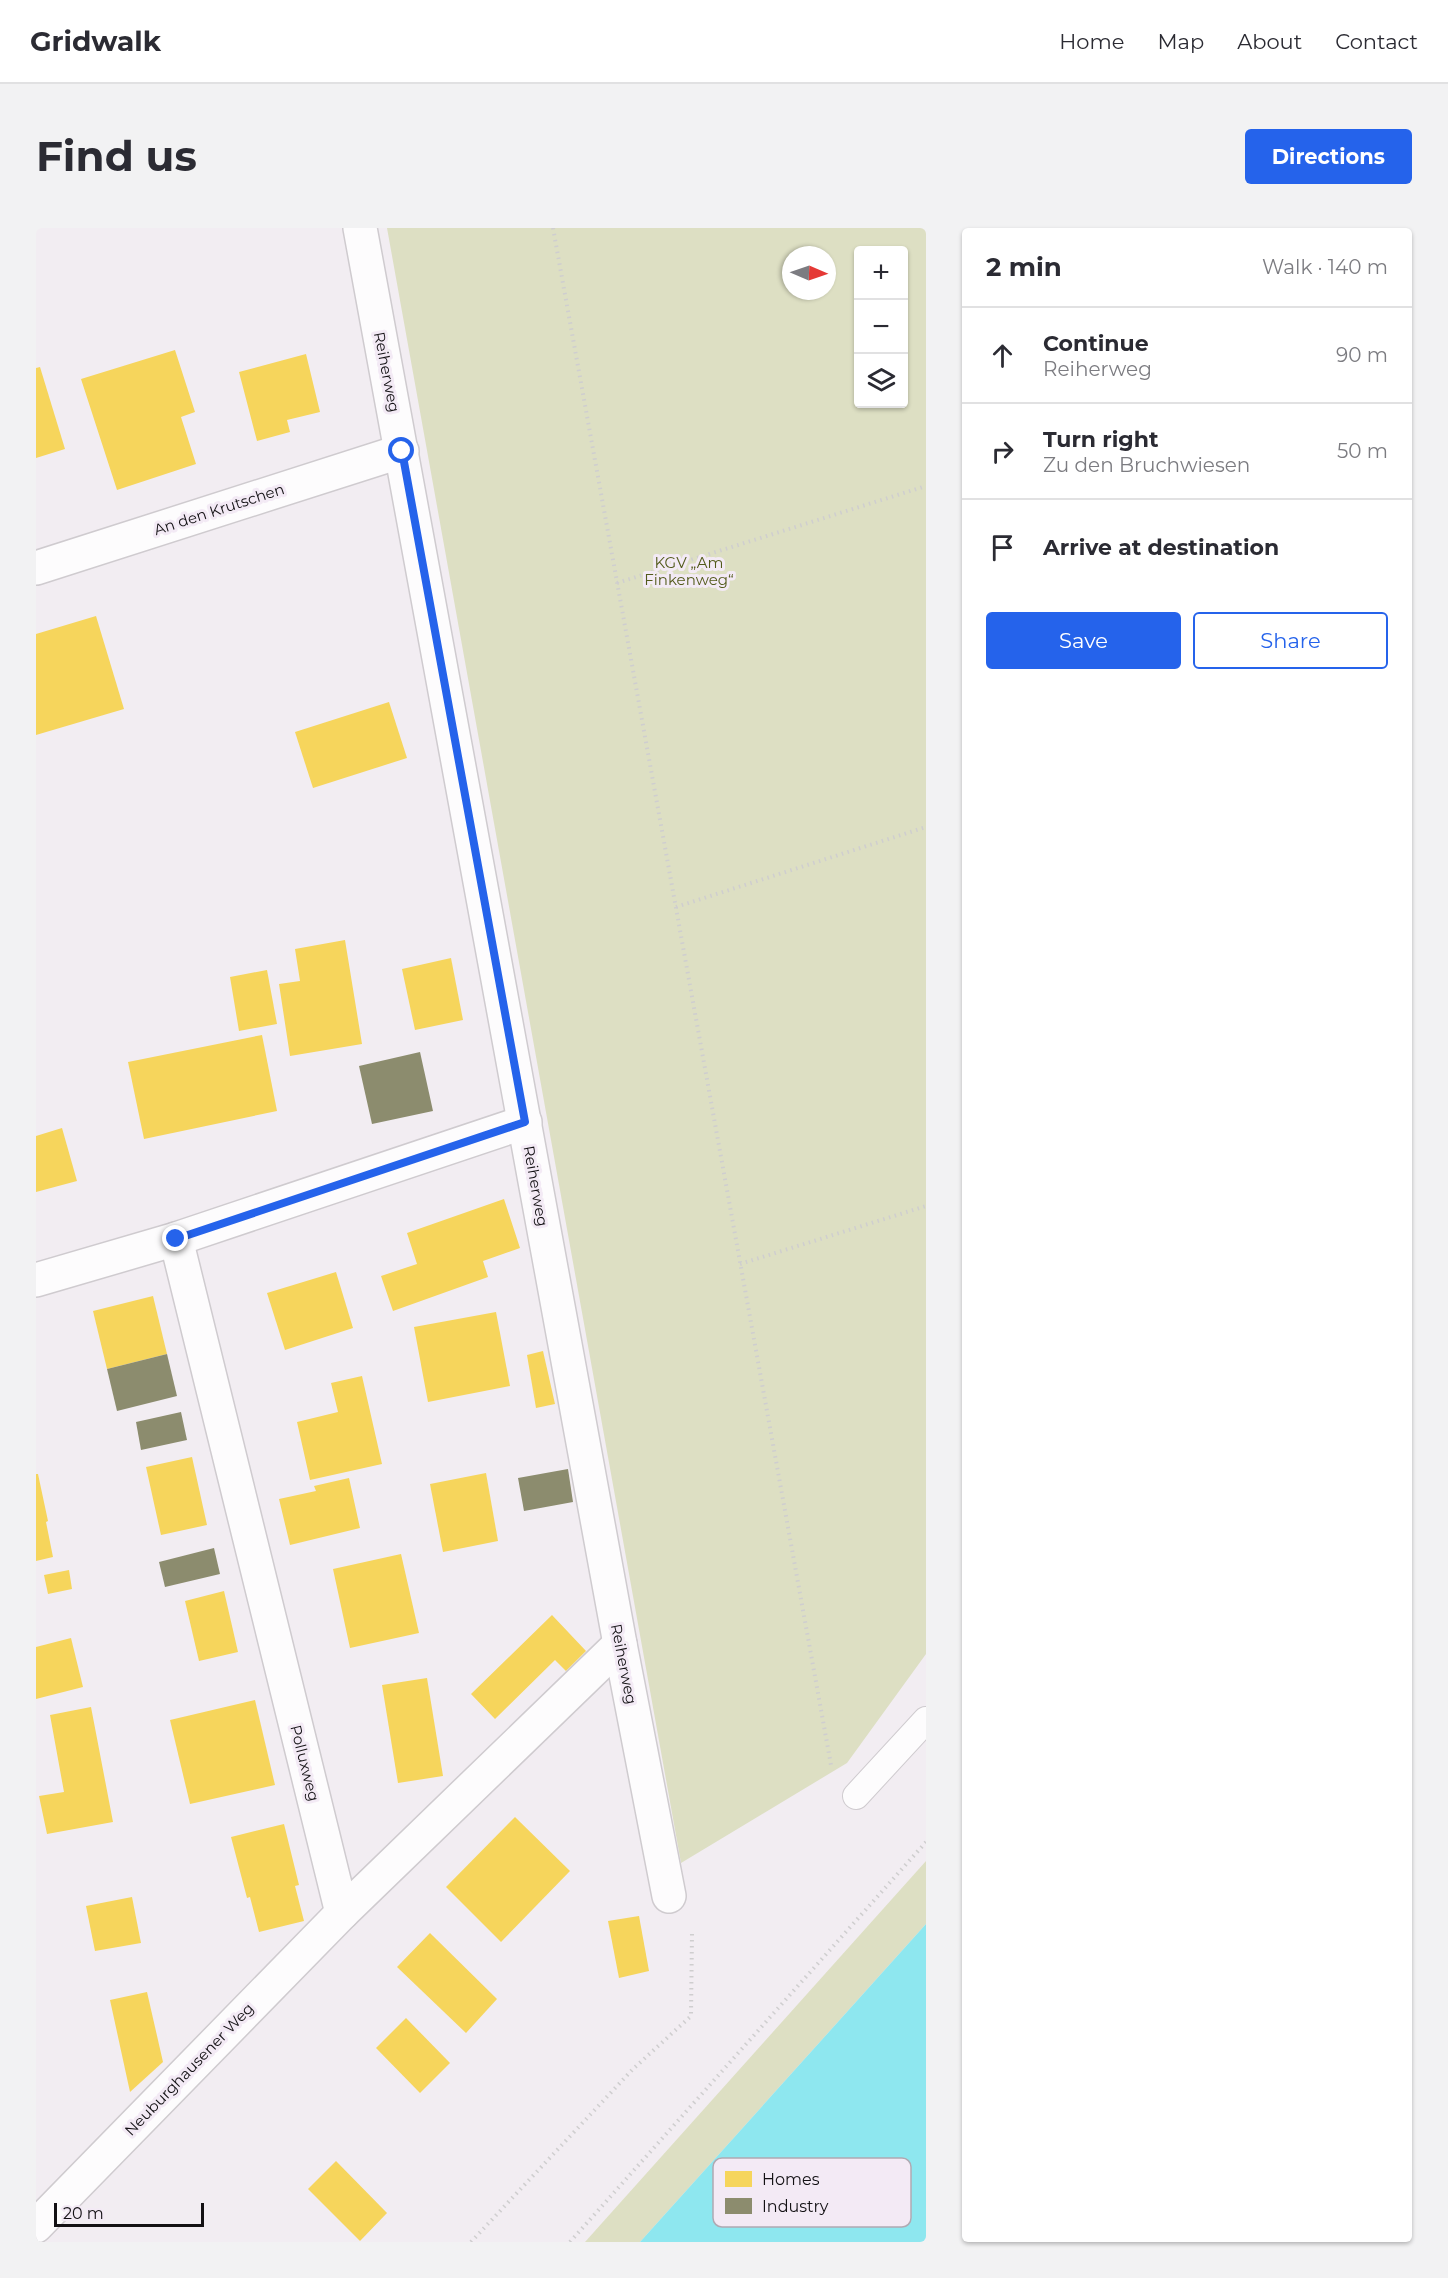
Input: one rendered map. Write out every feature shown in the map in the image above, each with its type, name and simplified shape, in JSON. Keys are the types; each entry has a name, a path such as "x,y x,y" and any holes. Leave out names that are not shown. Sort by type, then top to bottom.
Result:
{"street":[{"name":"Reiherweg","path":"360,228 620,1644 669,1896"},
{"name":"An den Krutschen","path":"36,568 402,451"},
{"path":"36,1280 176,1239 525,1122"},
{"name":"Polluxweg","path":"176,1239 342,1912"},
{"path":"342,1912 620,1644"},
{"name":"Neuburghausener Weg","path":"36,2226 342,1912"}],"lane":[{"path":"856,1796 926,1720"}],"path":[{"path":"553,228 833,1775"},
{"path":"617,584 926,486"},
{"path":"676,907 926,827"},
{"path":"740,1264 926,1206"},
{"path":"570,2242 926,1842"},
{"path":"471,2242 633,2069 691,2016 692,1924"}],"green space":[{"name":"KGV „Am Finkenweg“","path":"387,228 926,228 926,1654 847,1763 681,1863"},
{"path":"926,1861 926,1924 716,2158 713,2158 713,2161 640,2242 585,2242"}],"water":[{"path":"926,1924 926,2242 640,2242 713,2161 713,2227 911,2227 911,2158 716,2158"}],"building: Homes":[{"path":"175,350 195,412 181,417 196,464 117,490 81,379"},
{"path":"306,354 320,412 287,420 290,432 257,441 239,372"},
{"path":"40,367 65,449 36,458 36,368"},
{"path":"96,616 124,709 36,735 36,634"},
{"path":"389,702 407,758 313,788 295,732"},
{"path":"345,940 362,1044 290,1056 279,984 300,981 295,949"},
{"path":"451,958 463,1020 415,1030 402,969"},
{"path":"267,970 277,1024 239,1031 230,977"},
{"path":"262,1035 277,1111 144,1139 128,1062"},
{"path":"62,1128 77,1181 36,1192 36,1136"},
{"path":"504,1199 520,1248 483,1261 488,1277 393,1311 381,1276 417,1264 407,1233"},
{"path":"336,1272 353,1328 285,1350 267,1293"},
{"path":"153,1296 167,1354 107,1369 93,1311"},
{"path":"496,1312 510,1386 428,1402 414,1327"},
{"path":"543,1351 555,1404 536,1408 527,1355"},
{"path":"362,1376 382,1464 310,1480 297,1422 338,1412 331,1383"},
{"path":"192,1457 207,1525 161,1535 146,1467"},
{"path":"486,1473 498,1541 443,1552 430,1484"},
{"path":"36,1474 38,1474 48,1521 46,1522 53,1557 36,1561"},
{"path":"349,1478 360,1528 290,1545 279,1499 316,1491 314,1486"},
{"path":"401,1554 419,1633 350,1648 333,1569"},
{"path":"69,1570 72,1589 48,1594 44,1575"},
{"path":"224,1591 238,1652 199,1661 185,1601"},
{"path":"552,1615 586,1651 566,1671 555,1660 495,1719 471,1694"},
{"path":"71,1638 83,1687 36,1699 36,1647"},
{"path":"427,1678 443,1776 398,1783 382,1685"},
{"path":"255,1700 275,1785 190,1804 170,1720"},
{"path":"91,1707 113,1822 47,1834 39,1796 64,1792 50,1715"},
{"path":"515,1817 570,1871 501,1942 446,1887"},
{"path":"284,1824 299,1885 295,1886 304,1921 259,1932 250,1897 247,1898 231,1837"},
{"path":"132,1897 141,1943 95,1951 86,1906"},
{"path":"639,1916 649,1971 619,1978 608,1921"},
{"path":"430,1933 497,1999 466,2033 397,1967"},
{"path":"147,1992 163,2062 130,2092 110,2000"},
{"path":"406,2018 450,2063 420,2093 376,2048"},
{"path":"336,2161 387,2213 360,2241 308,2189"}],"building: Industry":[{"path":"420,1052 433,1111 372,1124 359,1066"},
{"path":"167,1354 177,1396 117,1411 107,1369"},
{"path":"181,1412 187,1440 141,1450 136,1422"},
{"path":"568,1469 573,1502 524,1511 518,1478"},
{"path":"214,1548 220,1574 165,1587 159,1562"}],"route":[{"path":"176,1239 525,1122 402,451"}]}
